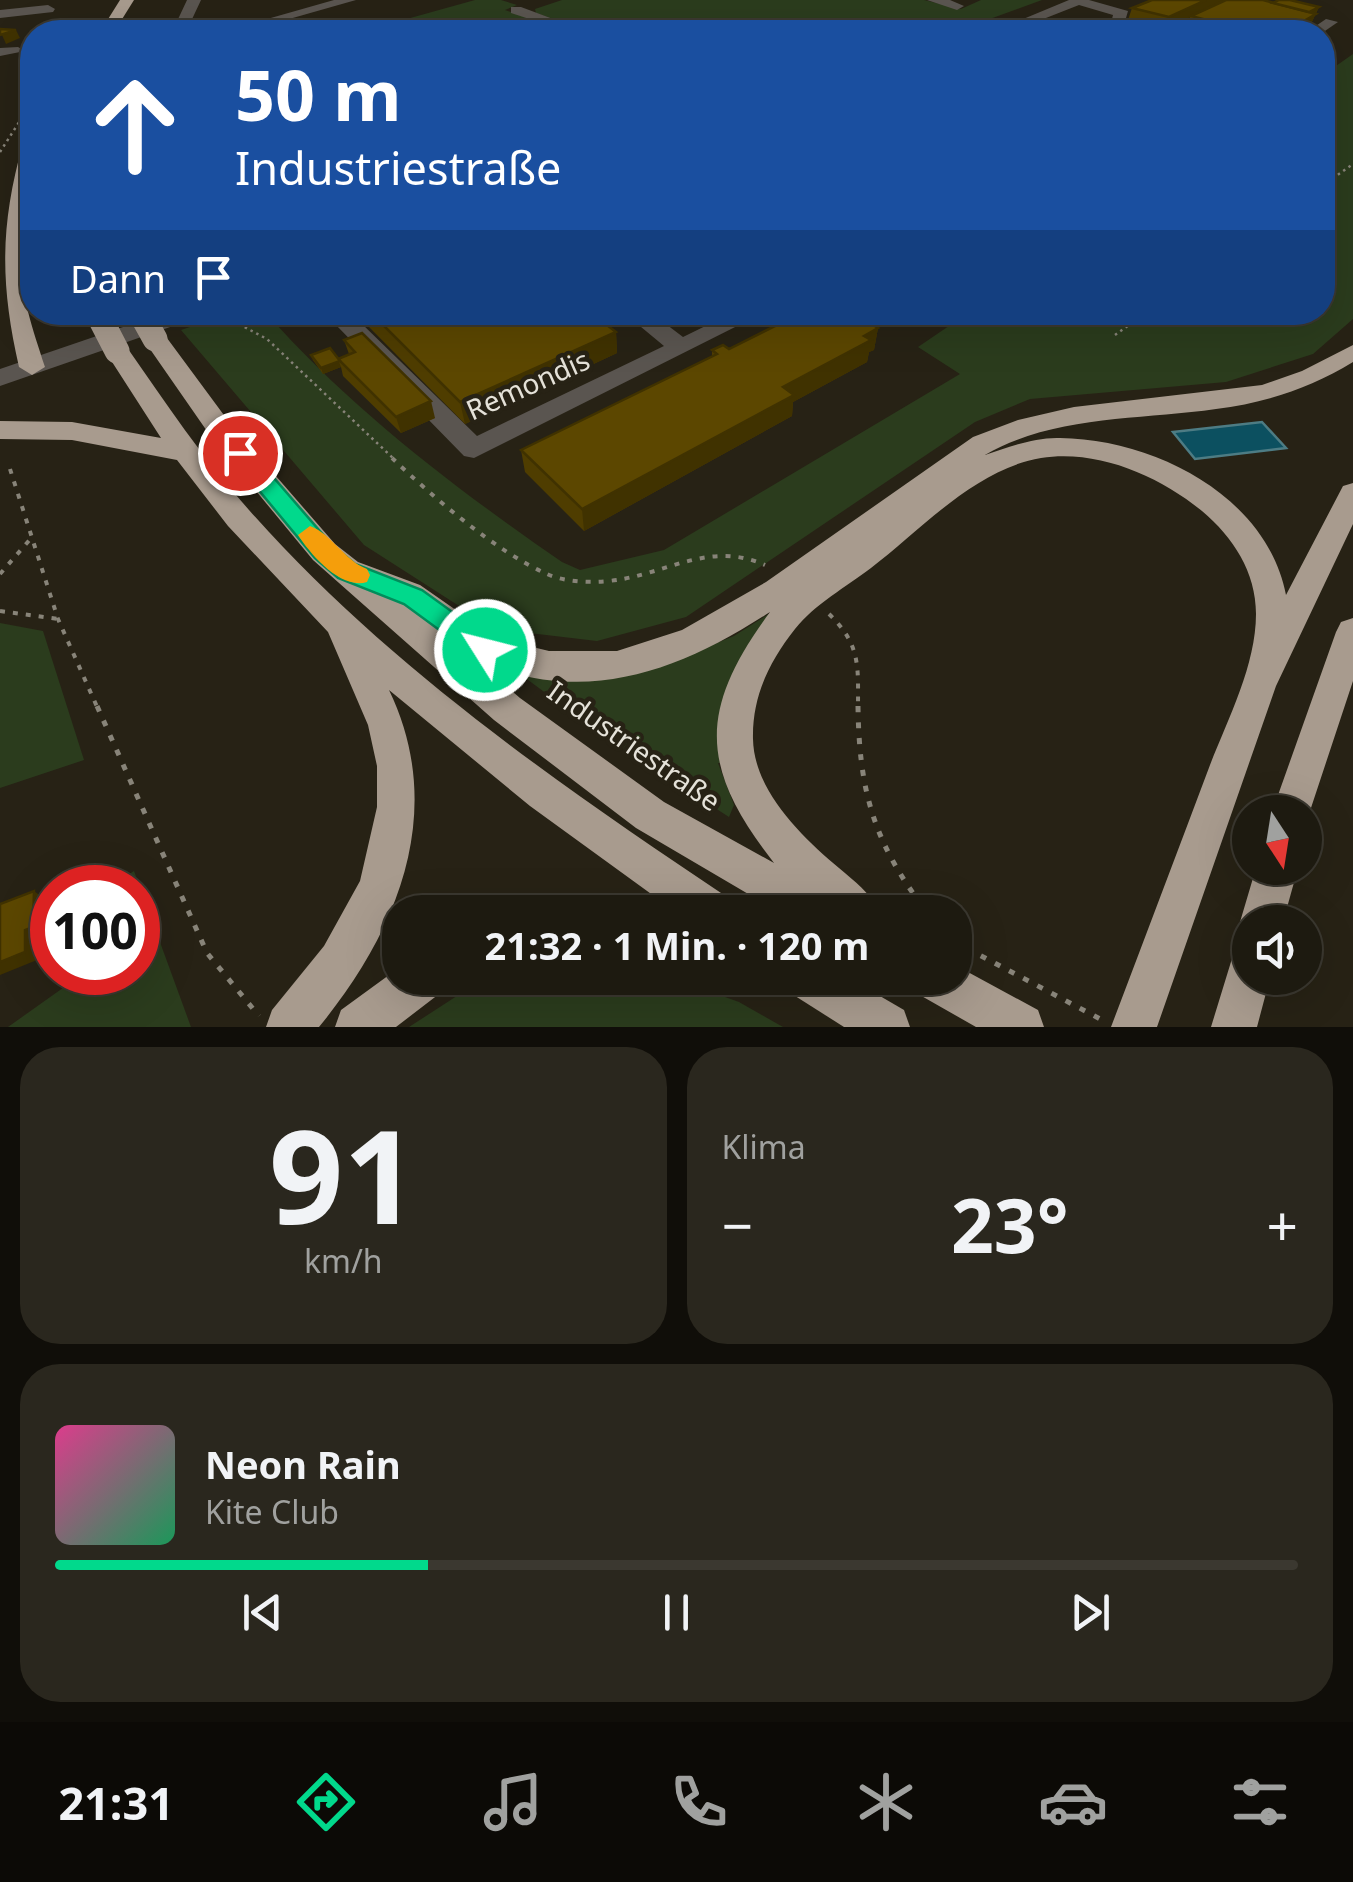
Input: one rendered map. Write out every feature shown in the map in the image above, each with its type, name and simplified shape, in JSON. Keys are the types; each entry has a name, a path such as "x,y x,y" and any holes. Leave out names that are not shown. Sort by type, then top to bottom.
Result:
{"highway":[{"path":"20,177 14,216 11,294 32,367"},
{"path":"104,325 181,451 250,533 341,626 422,698 535,789 688,895"},
{"name":"Industriestraße","path":"147,325 219,428 324,552 507,709 650,815 789,895"},
{"path":"346,571 413,597 485,650 553,667 618,666 684,647 982,445 1028,426 1087,414 1225,400 1284,387 1332,368 1353,352"},
{"path":"0,430 72,430 181,451"},
{"path":"837,895 766,826 748,795 737,760 733,721 742,681 758,651 786,616 992,463 1025,451 1056,447 1107,452 1148,464 1204,496 1226,516 1263,562 1274,612 1258,686"},
{"path":"1134,1027 1258,686 1353,493"},
{"path":"289,1027 331,975 355,935 371,906 394,839 398,796 386,724 341,626"},
{"path":"1297,795 1353,632"},
{"path":"358,1027 400,995"},
{"path":"835,995 887,1027"},
{"path":"965,995 1021,1027"},
{"path":"1234,1027 1243,995"}],"street":[{"path":"274,20 349,0"},
{"path":"934,0 957,6"},
{"path":"1029,20 1080,0 1123,14"},
{"path":"1116,20 1140,7"},
{"path":"0,14 48,9"},
{"path":"516,10 546,20"},
{"path":"0,52 18,51"},
{"path":"0,378 153,325"},
{"name":"Remondis","path":"349,325 474,449 727,325"},
{"path":"651,325 681,347"}],"path":[{"path":"0,152 20,121"},
{"path":"241,325 267,339 411,476 497,542 548,575 583,582 622,579 707,556 740,554 765,565"},
{"path":"1116,336 1130,325"},
{"path":"10,470 34,534 58,620 207,953 268,1027"},
{"path":"0,574 34,534"},
{"path":"0,611 58,620"},
{"path":"828,612 849,633 856,651 863,787 870,816 915,895"},
{"path":"972,951 1117,1027"}],"green space":[{"path":"475,0 501,0 517,5 505,10 534,20 403,20"},
{"path":"562,0 924,0 961,9 981,0 1042,0 987,20 556,20 536,13 535,9"},
{"path":"1353,54 1353,319 1313,354 1226,382 1030,399 975,422 686,617 597,641 495,629 364,545 181,330 196,325 277,325 333,382 406,446 522,534 580,570 664,550 960,374 918,347 950,325 1335,325 1335,67"},
{"path":"775,610 737,665 727,696 725,763 718,763 734,805 729,817 605,737 520,674 655,668 734,636"},
{"path":"0,623 43,631 84,760 0,788"},
{"path":"160,942 191,1027 8,1027 53,995 160,995"},
{"path":"458,995 719,995 783,1027 409,1027"}],"water":[{"path":"1262,422 1286,448 1195,459 1173,432"}],"building":[{"path":"1152,0 1206,0 1169,17 1132,8"},
{"path":"1226,0 1263,0 1316,14 1306,20 1207,20 1191,16"},
{"path":"1279,0 1319,7 1309,12 1273,3"},
{"path":"383,325 607,325 616,332 460,402"},
{"path":"777,325 878,328 864,336 871,340 783,387 794,395 582,509 521,450 717,354 712,350 723,345 729,349"},
{"path":"362,333 431,401 396,417 338,359 355,352 344,340"},
{"path":"330,348 340,361 321,368 311,355"},
{"path":"30,893 25,952 0,962 0,904"}],"slow traffic":[{"path":"310,535 346,571 358,575"}],"route":[{"path":"240,453 324,552 346,571 413,597 485,650"}]}
